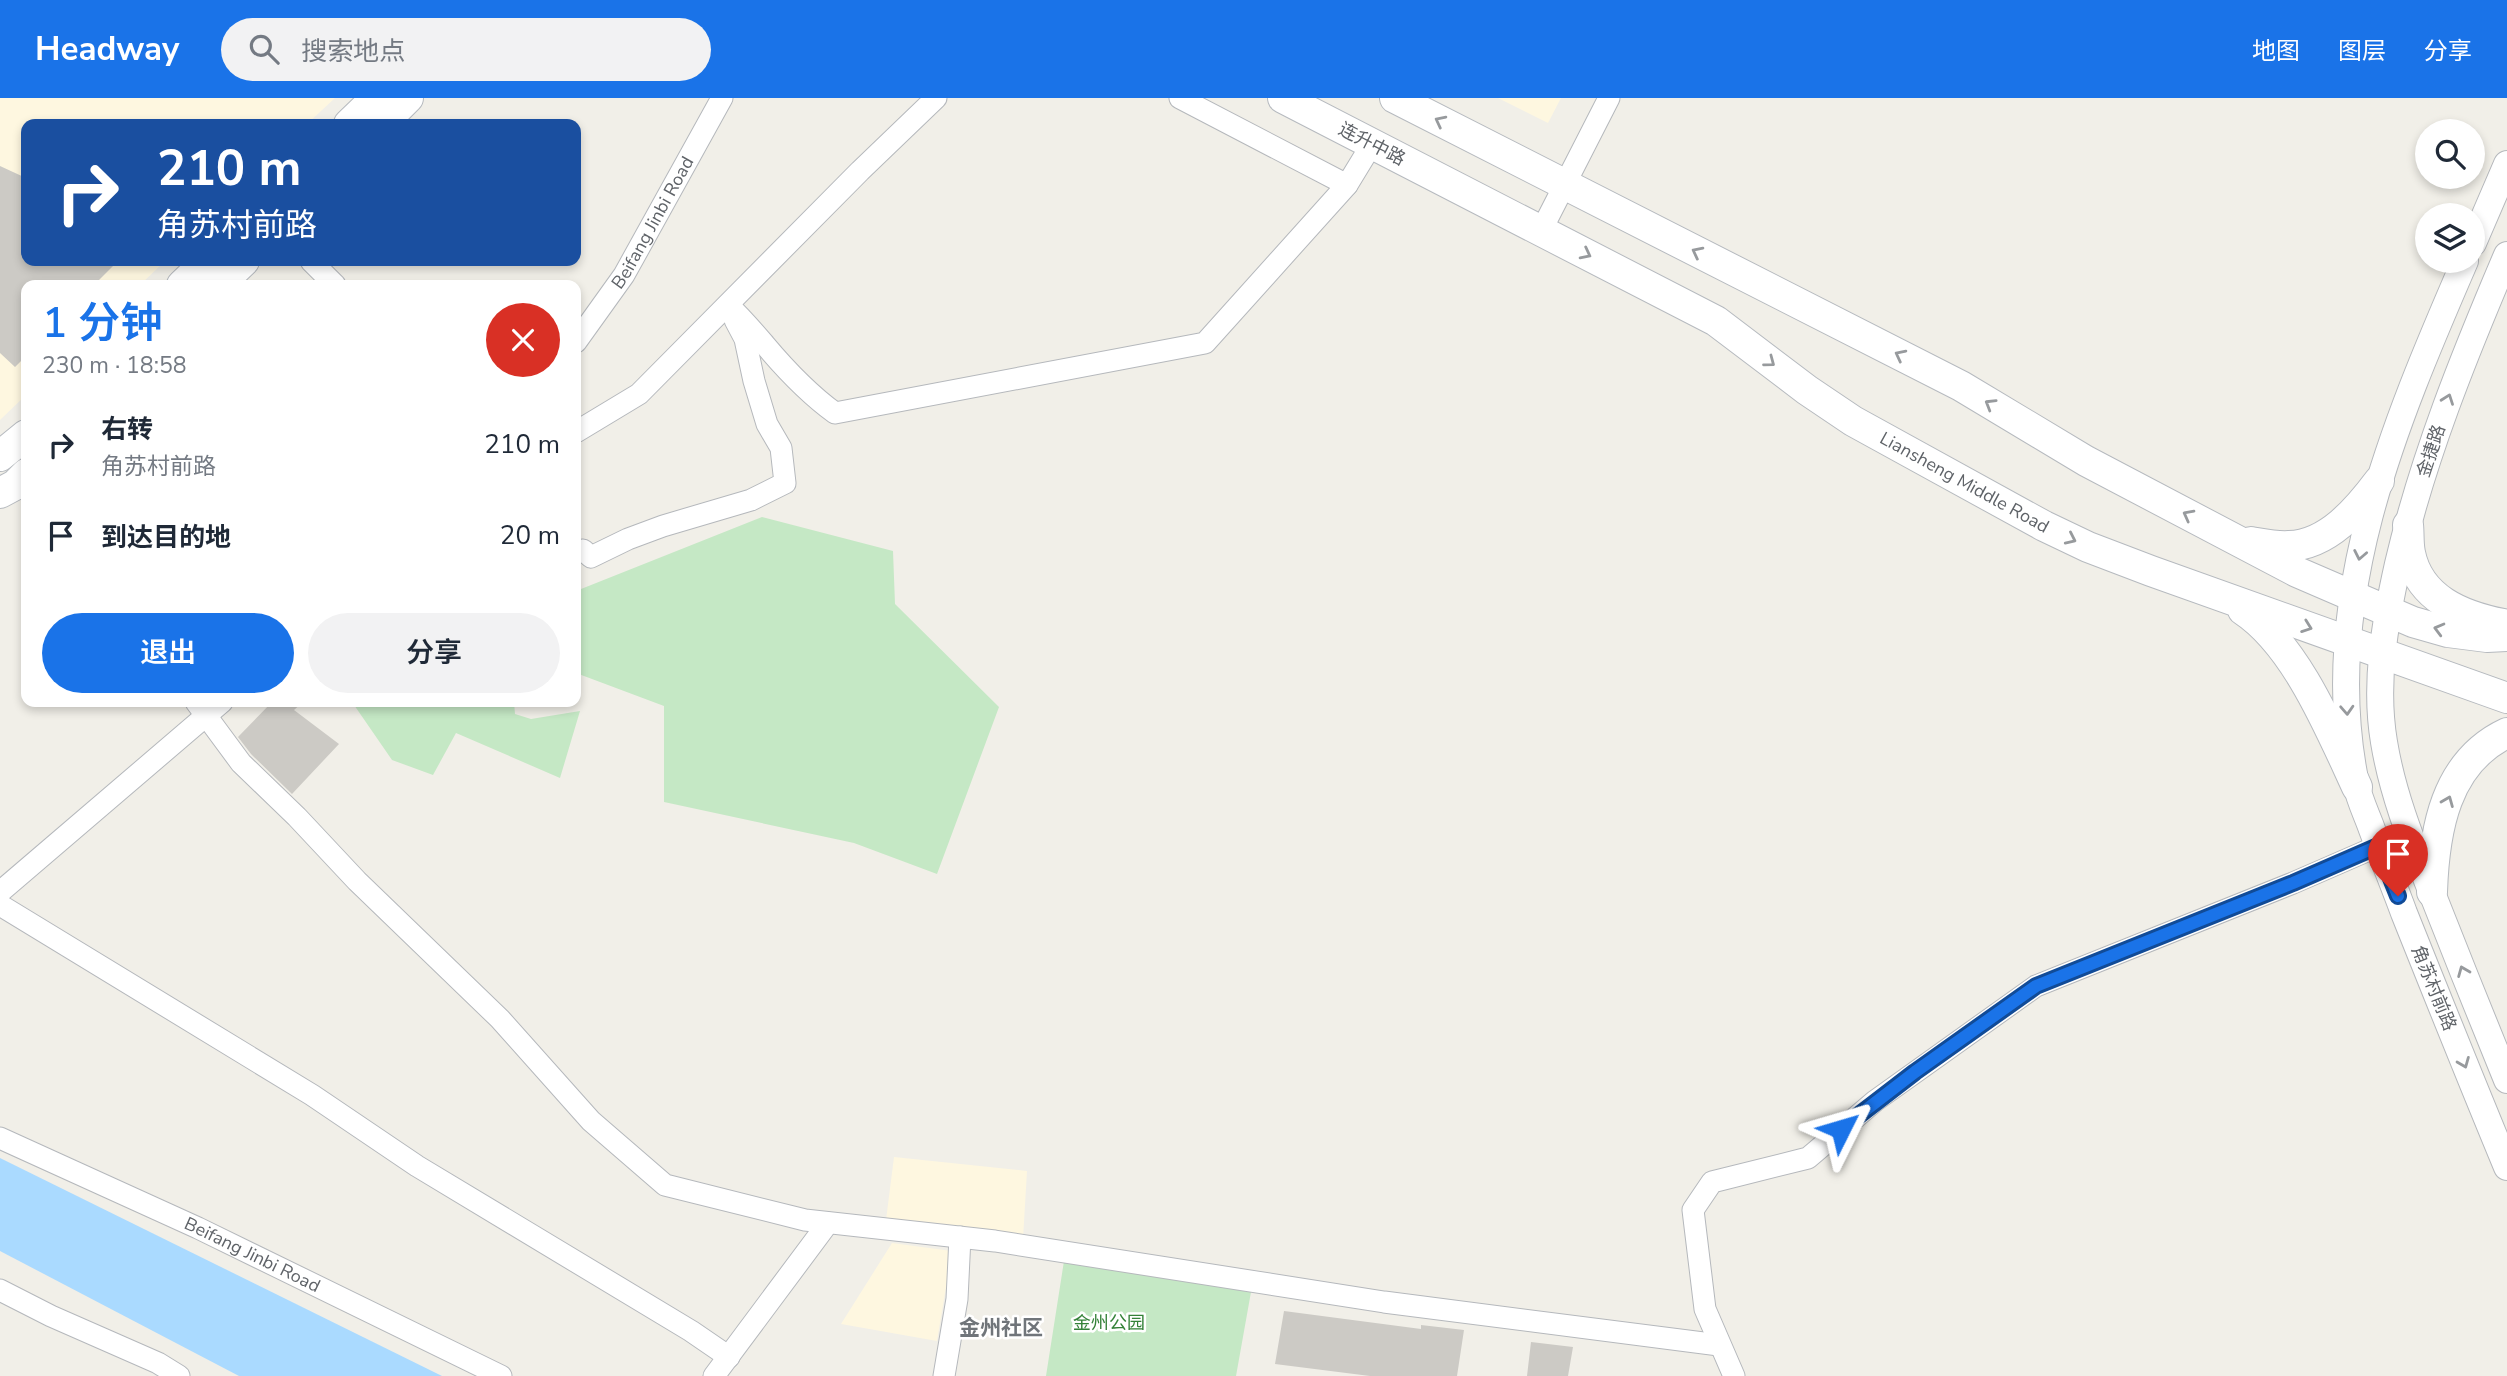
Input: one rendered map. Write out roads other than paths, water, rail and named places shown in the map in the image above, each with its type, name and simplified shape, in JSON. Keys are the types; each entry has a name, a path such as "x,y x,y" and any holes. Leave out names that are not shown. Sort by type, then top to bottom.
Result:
{"main road":[{"path":"354,119 376,98"},
{"path":"387,119 408,98"},
{"name":"连升中路","path":"1283,98 1541,231"},
{"path":"1395,98 1961,386 2086,461 2297,572 2388,612 2448,632 2487,637 2507,636"},
{"name":"Liansheng Middle Road","path":"1541,231 1716,321 1853,421 2043,527 2088,547 2226,598 2507,698"},
{"path":"187,280 202,266"},
{"path":"224,280 239,266"},
{"path":"0,456 21,439"},
{"path":"2232,538 2289,546 2314,542 2360,506 2379,481"},
{"path":"2408,525 2410,554 2421,580 2441,602 2469,615 2507,625"},
{"path":"2226,598 2253,616 2281,646 2327,722 2357,787"},
{"path":"2432,892 2437,832 2445,804 2470,760 2485,746 2507,733"}],"street":[{"name":"Beifang Jinbi Road","path":"581,335 624,275 722,98"},
{"path":"581,429 639,394 936,98"},
{"path":"1180,98 1347,185"},
{"path":"1541,231 1609,98"},
{"path":"728,305 747,322 811,395 835,413 1205,343 1347,185 1372,144"},
{"path":"2485,215 2507,164"},
{"name":"金捷路","path":"2382,654 2388,612 2408,525 2431,447 2452,388 2507,255"},
{"path":"316,266 330,280"},
{"path":"2348,642 2364,534 2379,481 2426,349 2460,273"},
{"path":"583,550 591,557 663,526 751,500 785,483 781,448 767,424 745,339 728,305"},
{"name":"角苏村前路","path":"2348,642 2348,738 2357,787 2378,846 2507,1167"},
{"name":"角苏村前路","path":"2382,654 2383,740 2392,783 2507,1080"},
{"path":"0,892 200,709 241,763 298,817 357,881 500,1019 591,1121 665,1185 805,1220 960,1237 1370,1300 1719,1345"},
{"path":"1734,1376 1704,1309 1693,1210 1712,1182 1808,1158 1875,1101 2036,986 2378,846"},
{"path":"0,905 276,1073 416,1166 691,1331 729,1357"},
{"name":"Beifang Jinbi Road","path":"0,1138 198,1228 501,1376"},
{"path":"714,1376 828,1223"},
{"path":"944,1376 957,1298 960,1237"},
{"path":"0,1290 51,1316 158,1363 179,1376"}],"water":[{"path":"0,1158 442,1376 239,1376 0,1251"}],"district":[{"name":"金州社区","path":"1001,1328"}],"park label":[{"name":"金州公园","path":"1109,1323"}]}
